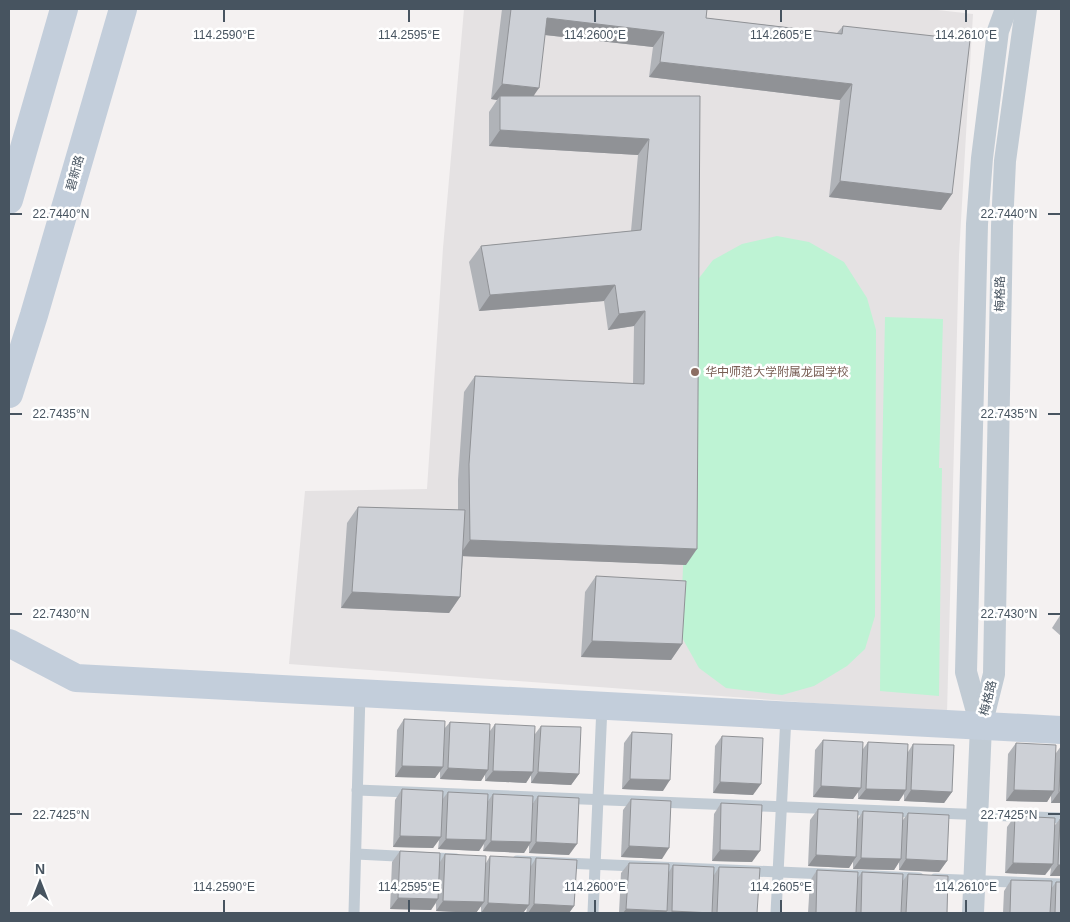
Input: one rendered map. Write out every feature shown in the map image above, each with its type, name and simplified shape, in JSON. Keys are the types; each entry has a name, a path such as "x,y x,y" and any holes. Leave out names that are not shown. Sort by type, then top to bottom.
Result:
{"street":[{"path":"9,200 64,9"},
{"name":"碧新路","path":"9,394 34,315 123,9"},
{"name":"梅格路","path":"981,726 966,672 977,224 982,158 998,31 1006,9"},
{"name":"梅格路","path":"981,726 994,674 1002,226 1005,161 1026,9"},
{"path":"9,644 76,678 1061,730"},
{"path":"973,913 981,726"}],"lane":[{"path":"354,913 360,693"},
{"path":"593,913 602,706"},
{"path":"776,913 786,716"},
{"path":"357,790 1061,818"},
{"path":"356,854 466,859"},
{"path":"506,861 1061,884"}],"shaded area":[{"name":"华中师范大学附属龙园学校","path":"464,9 929,9 973,14 959,255 947,713 289,664 305,491 427,489 443,248"}],"green space":[{"path":"777,236 809,242 844,262 867,298 876,330 875,616 865,649 847,666 814,686 782,695 726,688 699,668 680,634 696,282 713,260 742,244"},
{"path":"885,317 943,319 939,468 942,468 939,696 880,691"}],"building":[{"path":"511,9 707,9 706,18 842,34 843,26 970,40 952,194 840,181 852,84 660,62 664,32 547,18 539,88 502,84"},
{"path":"500,96 700,96 697,549 470,540 469,464 475,376 644,384 645,311 619,314 615,285 490,295 481,246 641,230 649,139 500,130"},
{"path":"358,507 465,510 460,597 352,592"},
{"path":"596,576 686,581 682,644 592,641"},
{"path":"404,719 445,721 443,767 402,766"},
{"path":"450,722 490,724 488,770 448,768"},
{"path":"495,724 535,726 533,772 493,771"},
{"path":"541,726 581,727 579,774 538,772"},
{"path":"632,732 672,734 670,780 630,779"},
{"path":"722,736 763,738 761,784 720,782"},
{"path":"823,740 863,742 861,788 821,786"},
{"path":"868,742 908,744 906,790 866,789"},
{"path":"1016,743 1056,745 1054,791 1014,790"},
{"path":"913,744 954,745 952,792 911,790"},
{"path":"1061,746 1061,792 1059,792"},
{"path":"402,789 443,791 441,837 400,836"},
{"path":"448,792 488,794 486,840 446,839"},
{"path":"493,794 533,796 531,842 491,841"},
{"path":"538,796 579,798 577,844 536,842"},
{"path":"631,799 671,801 669,848 629,846"},
{"path":"721,803 762,805 760,851 720,850"},
{"path":"818,809 858,811 856,857 816,855"},
{"path":"863,811 903,813 901,859 861,858"},
{"path":"908,813 949,815 947,861 906,859"},
{"path":"1015,816 1055,818 1053,864 1013,863"},
{"path":"1060,819 1061,865 1058,865"},
{"path":"400,851 440,853 438,899 398,898"},
{"path":"445,854 486,856 484,902 443,901"},
{"path":"490,856 531,858 529,905 488,903"},
{"path":"536,858 577,860 574,906 534,904"},
{"path":"629,863 669,864 667,911 626,909"},
{"path":"673,865 714,867 712,913 672,911"},
{"path":"719,867 760,868 757,913 717,913"},
{"path":"817,870 858,872 856,913 816,913"},
{"path":"862,872 903,874 901,913 861,913"},
{"path":"908,874 948,876 947,913 906,913"},
{"path":"1011,880 1052,881 1050,913 1010,913"},
{"path":"1056,882 1061,882 1061,913 1055,913"}],"place":[{"name":"华中师范大学附属龙园学校","path":"695,372"}]}
